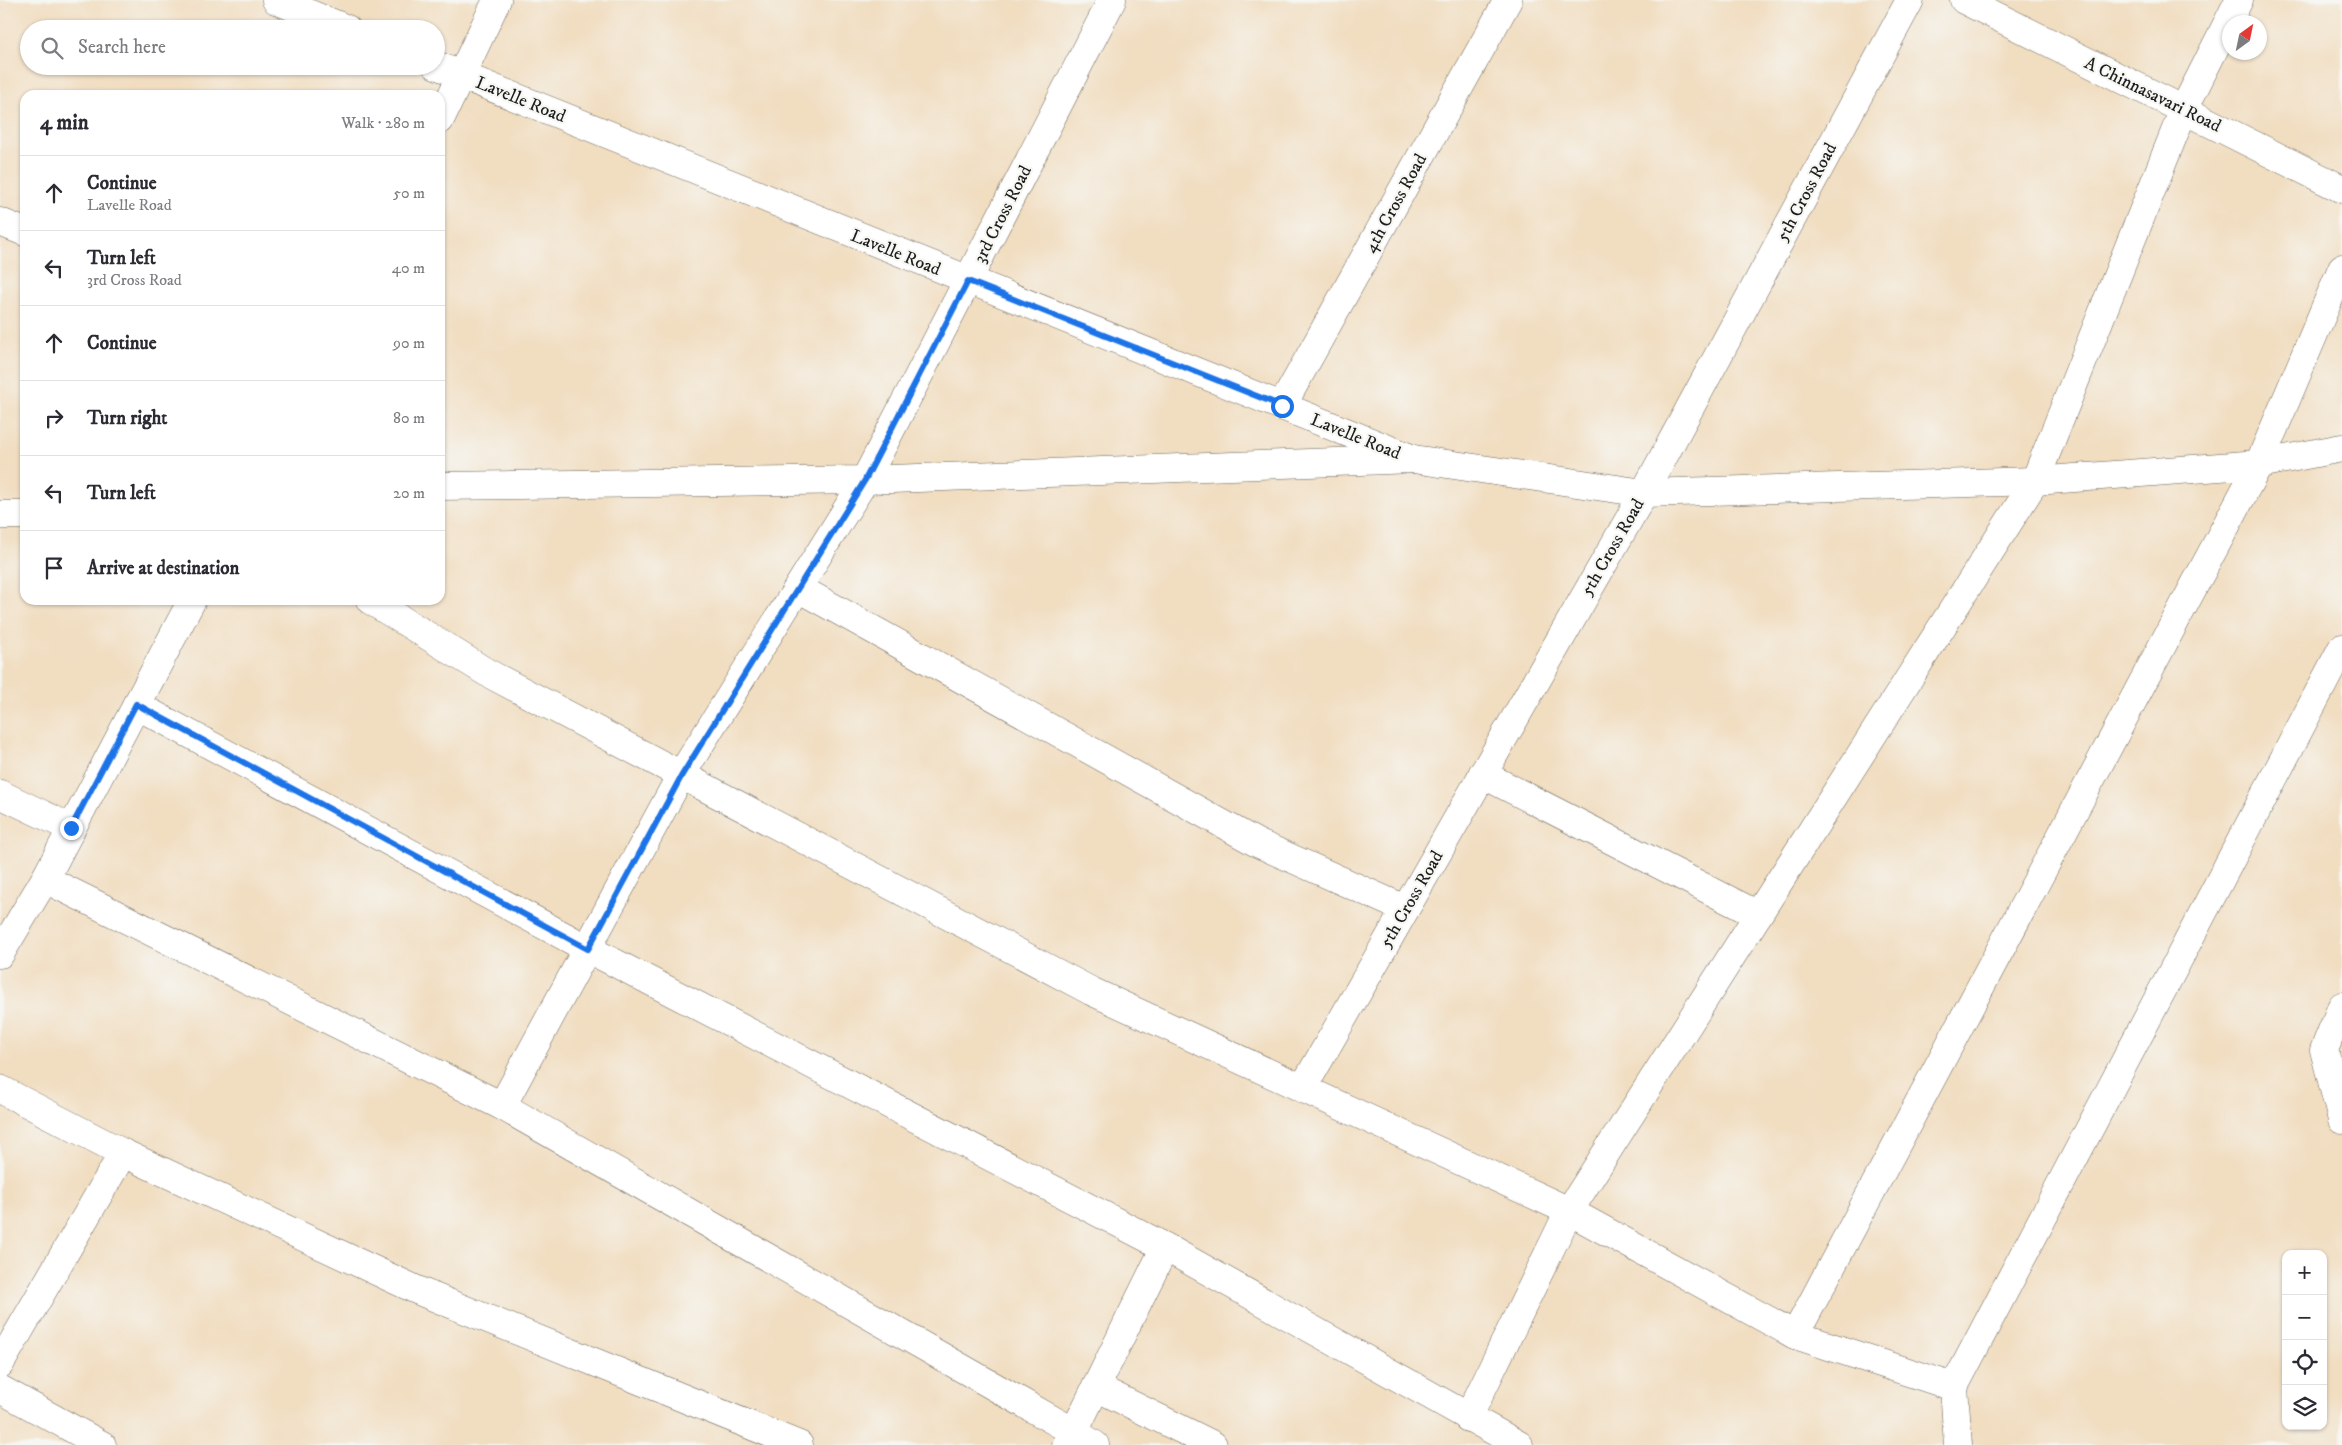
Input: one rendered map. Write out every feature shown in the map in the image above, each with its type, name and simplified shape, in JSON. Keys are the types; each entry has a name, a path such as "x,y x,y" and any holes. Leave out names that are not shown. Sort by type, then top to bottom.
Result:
{"street":[{"path":"276,0 325,20"},
{"path":"445,90 448,70 497,0"},
{"name":"3rd Cross Road","path":"502,1106 682,775 865,480 1112,0"},
{"name":"4th Cross Road","path":"1282,406 1508,0"},
{"name":"5th Cross Road","path":"1303,1088 1644,493 1910,0"},
{"name":"A Chinnasavari Road","path":"1964,0 2342,189"},
{"path":"1468,1418 1570,1212 2035,481 2184,109 2239,0"},
{"name":"Lavelle Road","path":"448,70 1413,459"},
{"path":"0,222 20,230"},
{"path":"1795,1335 2259,464 2342,268"},
{"path":"445,486 865,480 1413,459 1644,493 2035,481 2259,464 2342,448"},
{"path":"0,515 20,515"},
{"path":"798,588 1257,842 1405,909"},
{"path":"0,954 44,879 189,605"},
{"path":"378,605 486,672 1091,991 1570,1212 1795,1335 1954,1387"},
{"path":"1958,1445 1954,1387 2342,648"},
{"path":"136,704 588,949 1165,1247 1519,1445"},
{"path":"1482,774 1758,915"},
{"path":"0,794 71,828"},
{"path":"44,879 502,1106 1078,1441 1096,1387 1165,1247"},
{"path":"2342,1006 2324,1050 2342,1120"},
{"path":"0,1089 123,1153 420,1291 799,1445"},
{"path":"0,1364 123,1153"},
{"path":"1096,1387 1213,1445"},
{"path":"0,1389 102,1445"}],"route":[{"path":"71,828 136,704 588,949 682,775 865,480 968,281 1282,406"}]}
